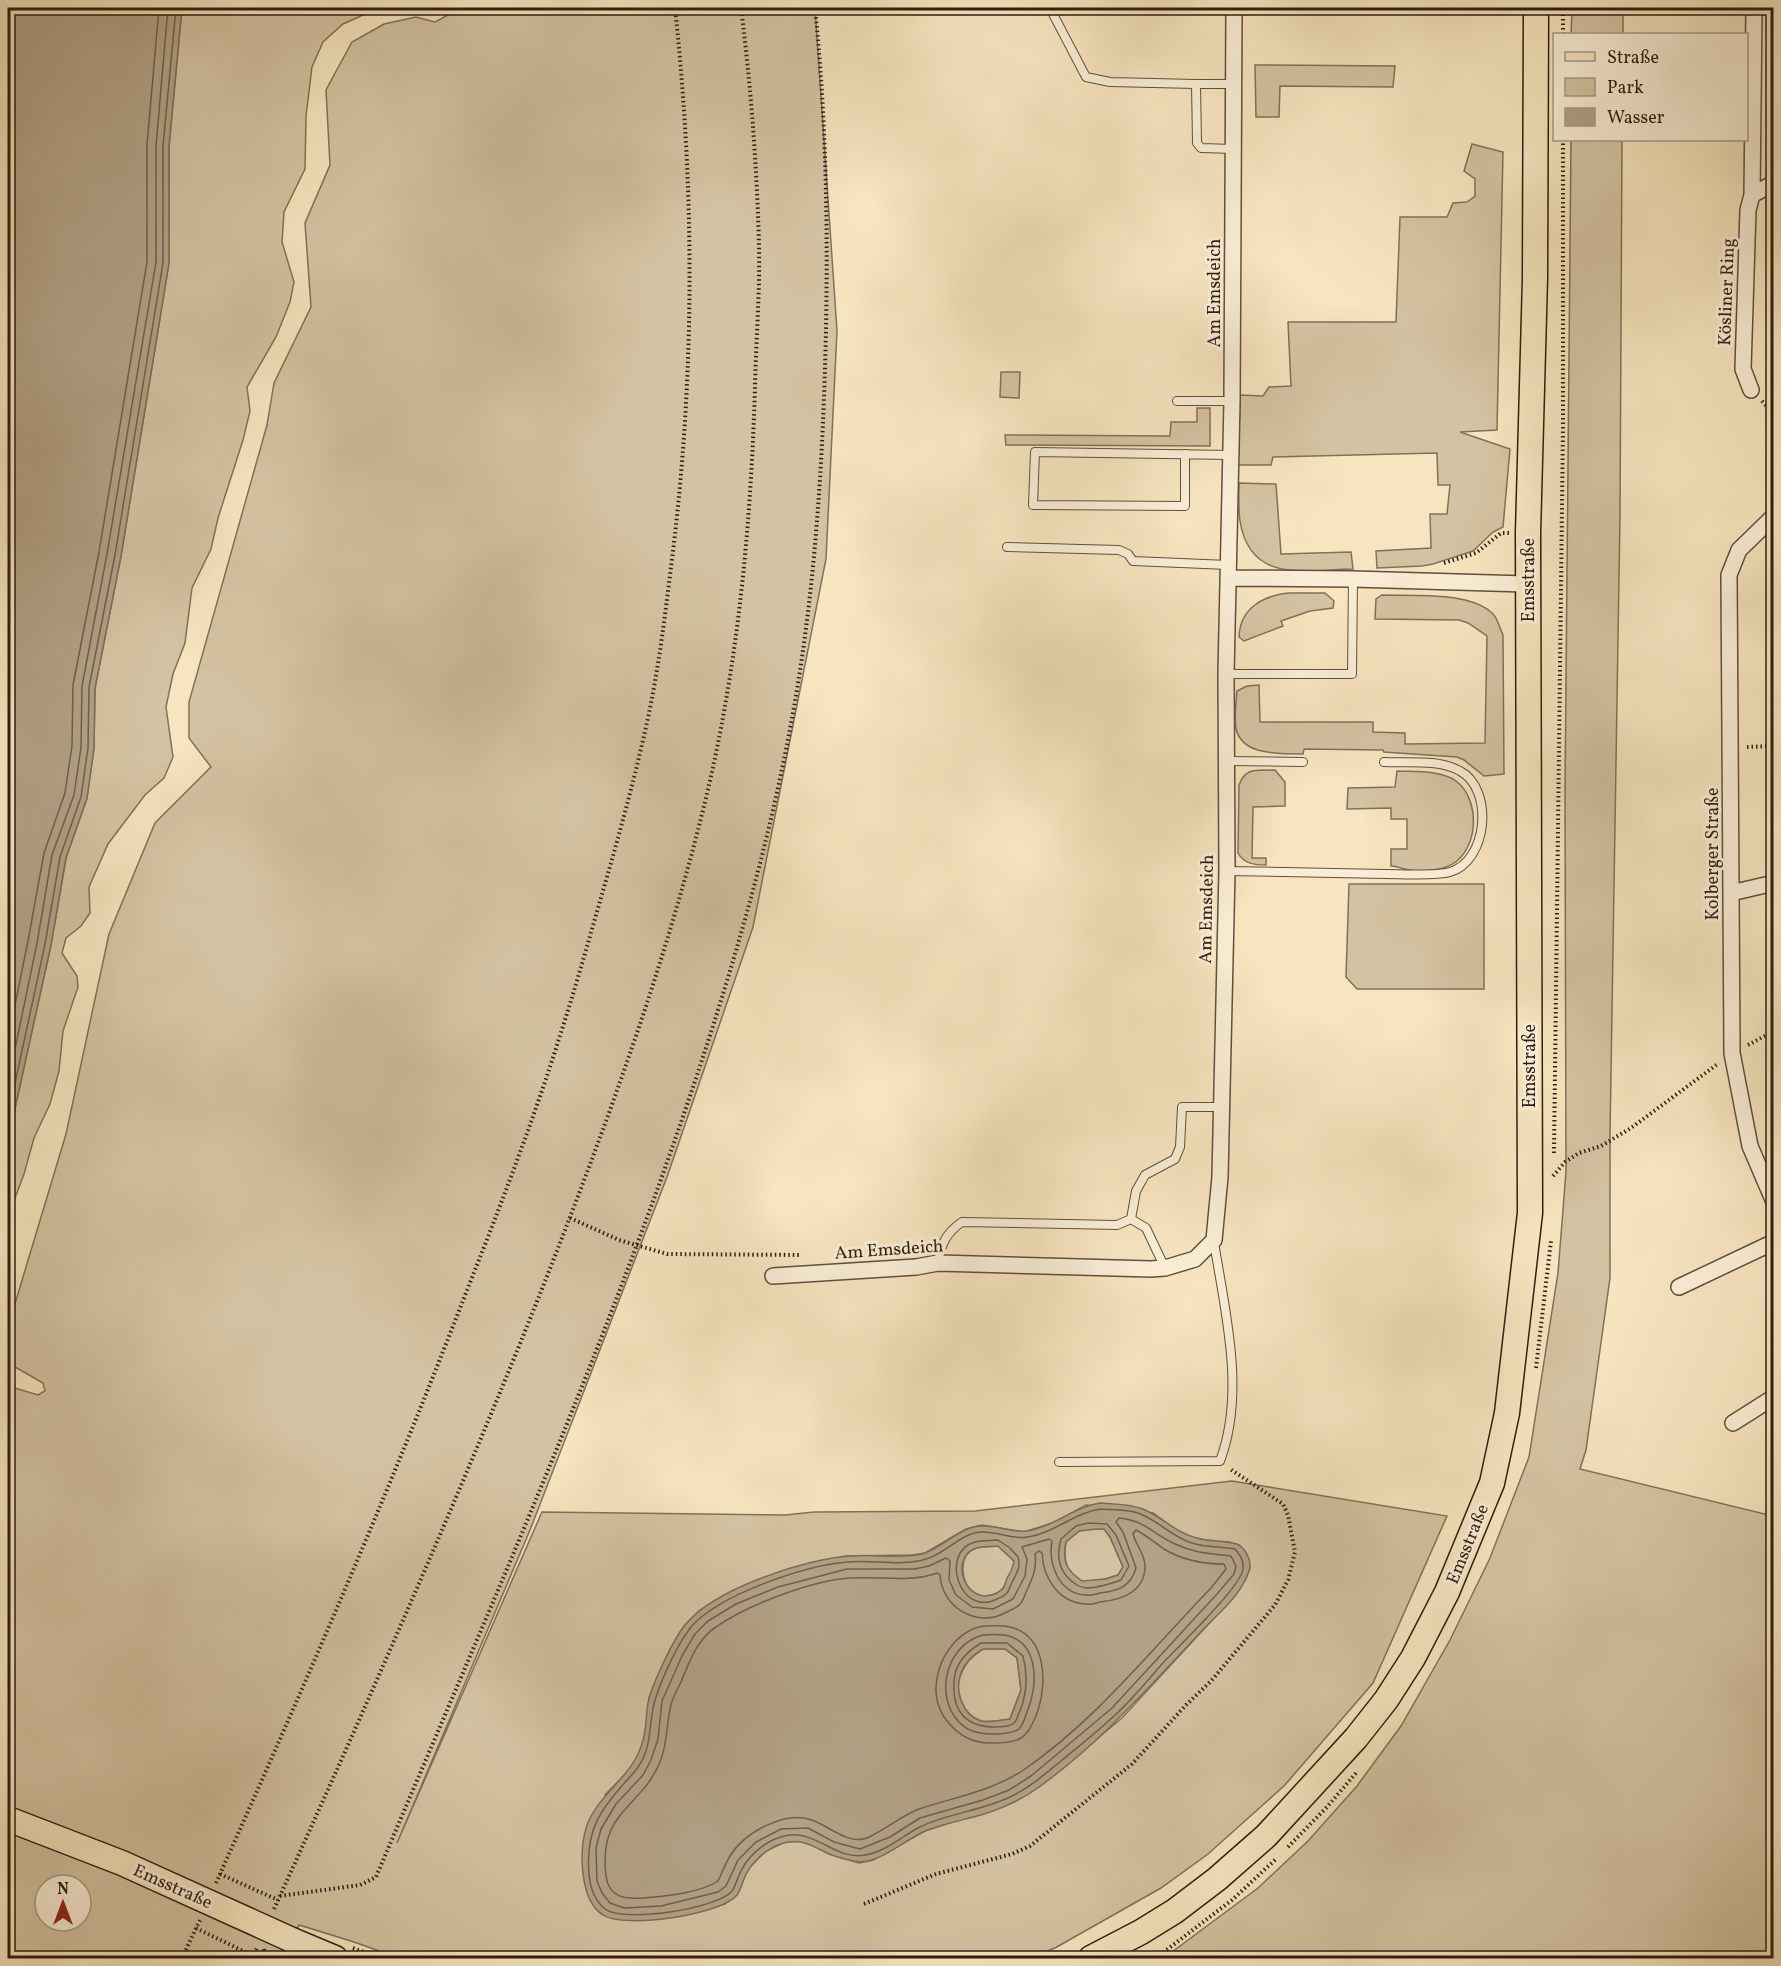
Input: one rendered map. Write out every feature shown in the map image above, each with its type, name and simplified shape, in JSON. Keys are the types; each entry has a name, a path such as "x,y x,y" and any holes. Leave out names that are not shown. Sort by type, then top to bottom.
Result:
{"main road":[{"name":"Emsstraße","path":"1091,1959 1175,1911 1217,1879 1266,1836 1356,1738 1386,1700 1413,1658 1447,1592 1492,1483 1507,1413 1530,1213 1528,533 1534,278 1536,8"},
{"name":"Emsstraße","path":"8,1819 122,1863 328,1957"}],"street":[{"name":"Am Emsdeich","path":"773,1276 916,1267 938,1263 1165,1268 1195,1259 1214,1240 1220,1177 1227,871 1226,674 1232,400 1234,8"},
{"name":"Kösliner Ring","path":"1751,390 1743,369 1748,210 1752,195 1754,8"},
{"path":"1752,195 1773,183"},
{"name":"Kolberger Straße","path":"1773,516 1739,550 1729,575 1732,1053 1750,1146 1773,1202"},
{"path":"1228,572 1353,579 1528,584"},
{"path":"1731,893 1773,883"},
{"path":"1679,1287 1773,1242"},
{"path":"1733,1423 1773,1397"}],"lane":[{"path":"1053,14 1086,77 1110,81 1234,84"},
{"path":"1196,84 1197,143 1201,148 1234,149"},
{"path":"1177,400 1232,400"},
{"path":"1185,454 1185,506 1033,505 1035,453 1185,454 1231,455"},
{"path":"1007,547 1119,550 1128,554 1133,561 1228,572"},
{"path":"1226,674 1352,674 1353,579"},
{"path":"1226,761 1303,762"},
{"path":"1227,871 1409,874 1450,872 1469,861 1480,842 1483,814 1475,785 1462,771 1445,765 1384,762"},
{"path":"1131,1219 1136,1191 1145,1175 1175,1159 1180,1148 1182,1107 1222,1107"},
{"path":"938,1263 941,1245 951,1230 962,1222 1117,1225 1131,1219"},
{"path":"1131,1219 1146,1228 1165,1268"},
{"name":"Am Emsdeich","path":"1214,1240 1231,1353 1231,1414 1228,1440 1220,1461"},
{"path":"1059,1462 1220,1461"}],"path":[{"path":"215,1885 349,1583 422,1408 499,1209 563,1026 631,791 650,710 664,624 677,525 685,426 690,260 688,163 675,8"},
{"path":"274,1910 412,1602 570,1218 632,1048 680,899 706,799 737,630 748,527 754,426 759,252 755,153 741,8"},
{"path":"220,1874 279,1898 360,1885 376,1877 557,1448 637,1247 699,1070 748,914 791,727 805,632 822,456 827,259 826,149 815,8"},
{"path":"1563,8 1563,33"},
{"name":"Emsstraße","path":"1554,1155 1563,426 1563,141"},
{"path":"1441,564 1476,553 1501,533 1528,533"},
{"path":"1731,748 1773,746"},
{"path":"1553,1166 1553,1176 1565,1162 1579,1153 1602,1146 1631,1128 1732,1053 1773,1031"},
{"path":"570,1218 637,1247 667,1254 808,1255"},
{"path":"864,1904 936,1874 1012,1854 1030,1846 1132,1764 1211,1681 1275,1605 1288,1580 1295,1552 1288,1515 1283,1504 1241,1478 1220,1461"},
{"path":"182,1959 201,1917"},
{"path":"196,1928 252,1957 258,1946"}],"green space":[{"path":"182,8 371,8 370,12 343,24 323,42 312,67 306,116 305,169 284,212 282,242 294,282 290,302 276,337 247,387 250,411 243,440 218,518 211,549 192,588 185,643 173,674 166,707 173,757 164,778 145,795 108,844 89,887 90,913 81,926 66,938 62,953 77,976 78,987 63,1031 59,1071 50,1104 34,1138 8,1217 8,1140 51,945 66,858 87,798 94,748 95,688 121,556 169,263 169,146"},
{"path":"461,8 815,8 837,331 826,559 753,927 667,1177 530,1530 397,1843 542,1512 785,1515 814,1512 975,1511 1232,1481 1447,1516 1373,1683 1284,1786 1208,1854 1161,1888 1055,1948 1030,1958 399,1958 299,1925 284,1958 8,1958 8,1386 38,1395 45,1391 43,1383 8,1363 8,1327 66,1134 109,934 155,823 211,767 189,738 189,702 267,425 274,383 311,307 305,223 330,165 326,90 352,42 384,24 416,17 435,22","holes":["1086,1505 1153,1513 1178,1531 1194,1538 1230,1542 1248,1557 1250,1568 1246,1579 1228,1603 1122,1718 1039,1787 1014,1802 925,1831 873,1860 859,1863 829,1854 805,1841 785,1842 766,1851 749,1868 725,1904 663,1919 605,1795 633,1766 645,1737 649,1698 670,1649 684,1626 700,1610 730,1592 774,1574 845,1556 925,1553 966,1529 982,1525 1024,1532 1055,1522"]},
{"path":"1572,8 1623,8 1623,33 1571,33"},
{"path":"1255,65 1395,66 1393,87 1280,86 1279,117 1256,117"},
{"path":"1571,141 1622,141 1620,515 1610,1135 1610,1278 1586,1450 1580,1469 1773,1516 1773,1958 1164,1958 1258,1888 1308,1841 1357,1786 1401,1726 1450,1640 1490,1558 1529,1457 1558,1273 1566,1172 1565,792"},
{"path":"1472,144 1503,152 1497,430 1460,432 1510,449 1503,527 1493,532 1473,551 1422,566 1377,568 1376,551 1431,548 1430,514 1447,514 1450,485 1438,485 1437,453 1273,457 1271,465 1238,465 1240,395 1263,396 1269,387 1291,386 1288,322 1396,322 1400,217 1447,217 1453,203 1467,202 1475,196 1475,179 1464,171"},
{"path":"1001,372 1020,372 1019,398 1000,397"},
{"path":"1197,408 1210,408 1210,446 1006,445 1005,435 1170,436 1171,422 1197,422"},
{"path":"1239,483 1276,484 1281,554 1351,552 1353,569 1299,571 1282,569 1267,564 1255,555 1246,541 1240,521"},
{"path":"1288,593 1325,593 1334,601 1333,608 1310,611 1281,621 1283,626 1244,641 1239,637 1244,618 1254,605 1270,597"},
{"path":"1382,595 1456,598 1471,601 1495,616 1503,635 1504,774 1484,776 1457,757 1384,752 1383,750 1304,749 1303,754 1264,752 1246,745 1240,738 1235,724 1237,691 1247,686 1259,685 1260,722 1373,722 1373,732 1405,733 1405,744 1485,743 1487,636 1468,623 1459,620 1375,619 1376,599"},
{"path":"1275,770 1285,782 1285,806 1253,807 1252,858 1266,858 1266,865 1254,864 1243,860 1238,853 1239,785 1249,772"},
{"path":"1397,771 1443,775 1456,781 1464,790 1470,801 1473,827 1471,840 1457,861 1446,867 1428,871 1413,871 1391,866 1391,849 1407,849 1407,819 1391,819 1391,808 1347,809 1348,788 1395,787"},
{"path":"1349,884 1484,884 1484,989 1357,989 1346,977"},
{"path":"1104,1529 1110,1537 1123,1567 1118,1575 1084,1582 1078,1580 1070,1572 1065,1554 1066,1542 1079,1531"},
{"path":"998,1546 1014,1561 1006,1584 994,1594 987,1596 975,1593 966,1583 964,1559 974,1549"},
{"path":"983,1649 1005,1649 1017,1658 1021,1690 1010,1719 981,1721 969,1714 961,1702 958,1688 961,1674 970,1660"}],"water":[{"path":"8,8 182,8 169,146 169,263 121,556 95,688 94,748 87,798 66,858 51,945 8,1140"},
{"path":"1100,1503 1138,1507 1189,1536 1235,1543 1245,1551 1250,1568 1238,1593 1225,1608 1082,1753 1033,1791 1013,1803 925,1831 872,1860 859,1862 832,1855 802,1842 789,1842 777,1845 760,1856 746,1874 737,1895 712,1909 672,1918 631,1921 614,1919 603,1915 595,1908 589,1898 583,1873 584,1835 587,1825 600,1802 636,1759 644,1738 649,1699 656,1679 680,1632 699,1612 738,1588 787,1569 833,1558 922,1554 967,1529 990,1526 1027,1531 1046,1526","holes":["1104,1529 1110,1537 1123,1567 1118,1575 1106,1579 1082,1581 1072,1573 1065,1560 1066,1542 1079,1531","998,1546 1014,1561 1001,1591 986,1596 970,1589 964,1581 962,1572 967,1555 974,1549","983,1649 1005,1649 1017,1658 1021,1690 1010,1719 981,1721 974,1718 964,1708 959,1694 959,1680 967,1662"]}]}
